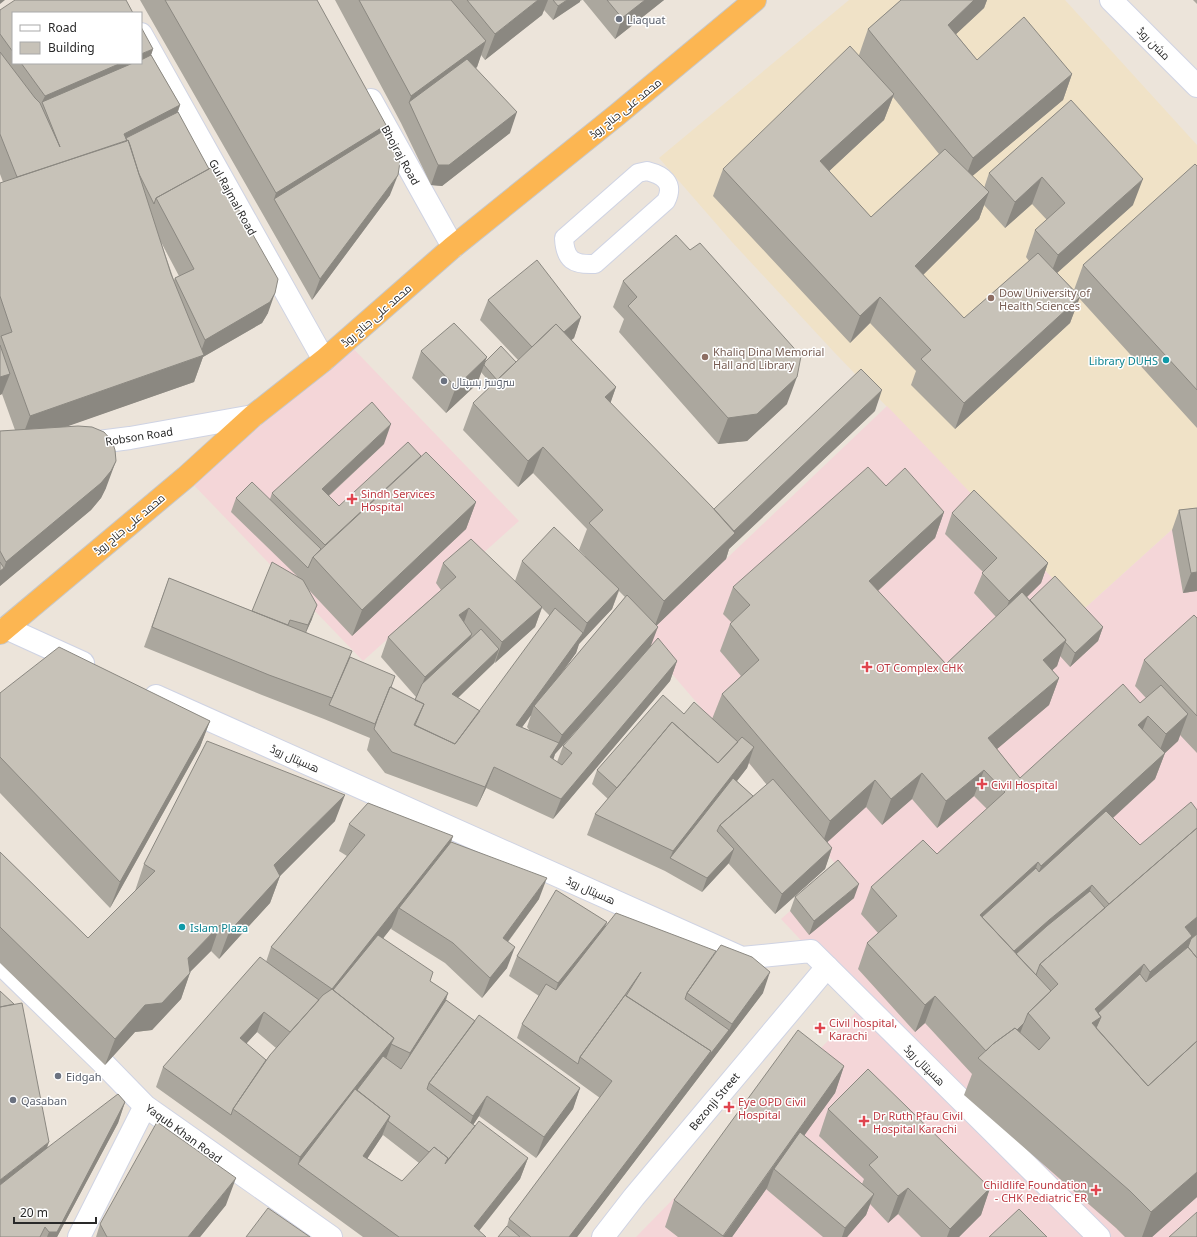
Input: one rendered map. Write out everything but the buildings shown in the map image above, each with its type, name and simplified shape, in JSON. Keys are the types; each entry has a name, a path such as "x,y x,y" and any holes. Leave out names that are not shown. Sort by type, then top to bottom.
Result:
{"highway":[{"name":"محمد علی جناح روڈ","path":"3,631 186,477 253,416 324,360 453,247 618,114 755,0"}],"street":[{"name":"مشن روڈ","path":"1111,0 1197,86"},
{"name":"Gul Rajmal Road","path":"142,36 324,360"},
{"name":"Bhojraj Road","path":"360,82 453,247"},
{"path":"647,171 664,177 670,194 666,201 595,264 574,262 567,256 564,248 564,238 638,173 647,171"},
{"name":"Robson Road","path":"60,446 130,438 253,416"},
{"path":"3,631 100,670"},
{"name":"ھسپتال روڈ","path":"136,687 742,958 811,951 1099,1237"},
{"name":"Yaqub Khan Road","path":"0,963 145,1106 331,1237"},
{"name":"Bezonji Street","path":"603,1237 639,1190 827,967"},
{"path":"79,1237 145,1106"}],"shaded area":[{"name":"Dow University of Health Sciences","path":"849,0 1065,0 1197,145 1197,507 1083,610 834,352 732,242 659,158"},
{"name":"Sindh Services Hospital","path":"346,341 519,521 363,661 186,477"},
{"name":"Civil Hospital","path":"887,406 1083,610 1197,507 1197,1237 1111,1237 875,1015 1092,1237 636,1237 864,1004 781,919 839,868 642,639"}],"place":[{"name":"Liaquat","path":"619,19"},
{"name":"Dow University of Health Sciences","path":"991,298"},
{"name":"Khaliq Dina Memorial Hall and Library","path":"705,357"},
{"name":"Library DUHS","path":"1166,360"},
{"name":"سروسز ہسپتال","path":"444,381"},
{"name":"Sindh Services Hospital","path":"352,499"},
{"name":"OT Complex CHK","path":"867,667"},
{"name":"Civil Hospital","path":"982,784"},
{"name":"Islam Plaza","path":"182,927"},
{"name":"Civil hospital, Karachi","path":"820,1028"},
{"name":"Eidgah","path":"58,1076"},
{"name":"Qasaban","path":"13,1100"},
{"name":"Eye OPD Civil Hospital","path":"729,1107"},
{"name":"Dr Ruth Pfau Civil Hospital Karachi","path":"864,1121"},
{"name":"Childlife Foundation - CHK Pediatric ER","path":"1096,1190"}]}
